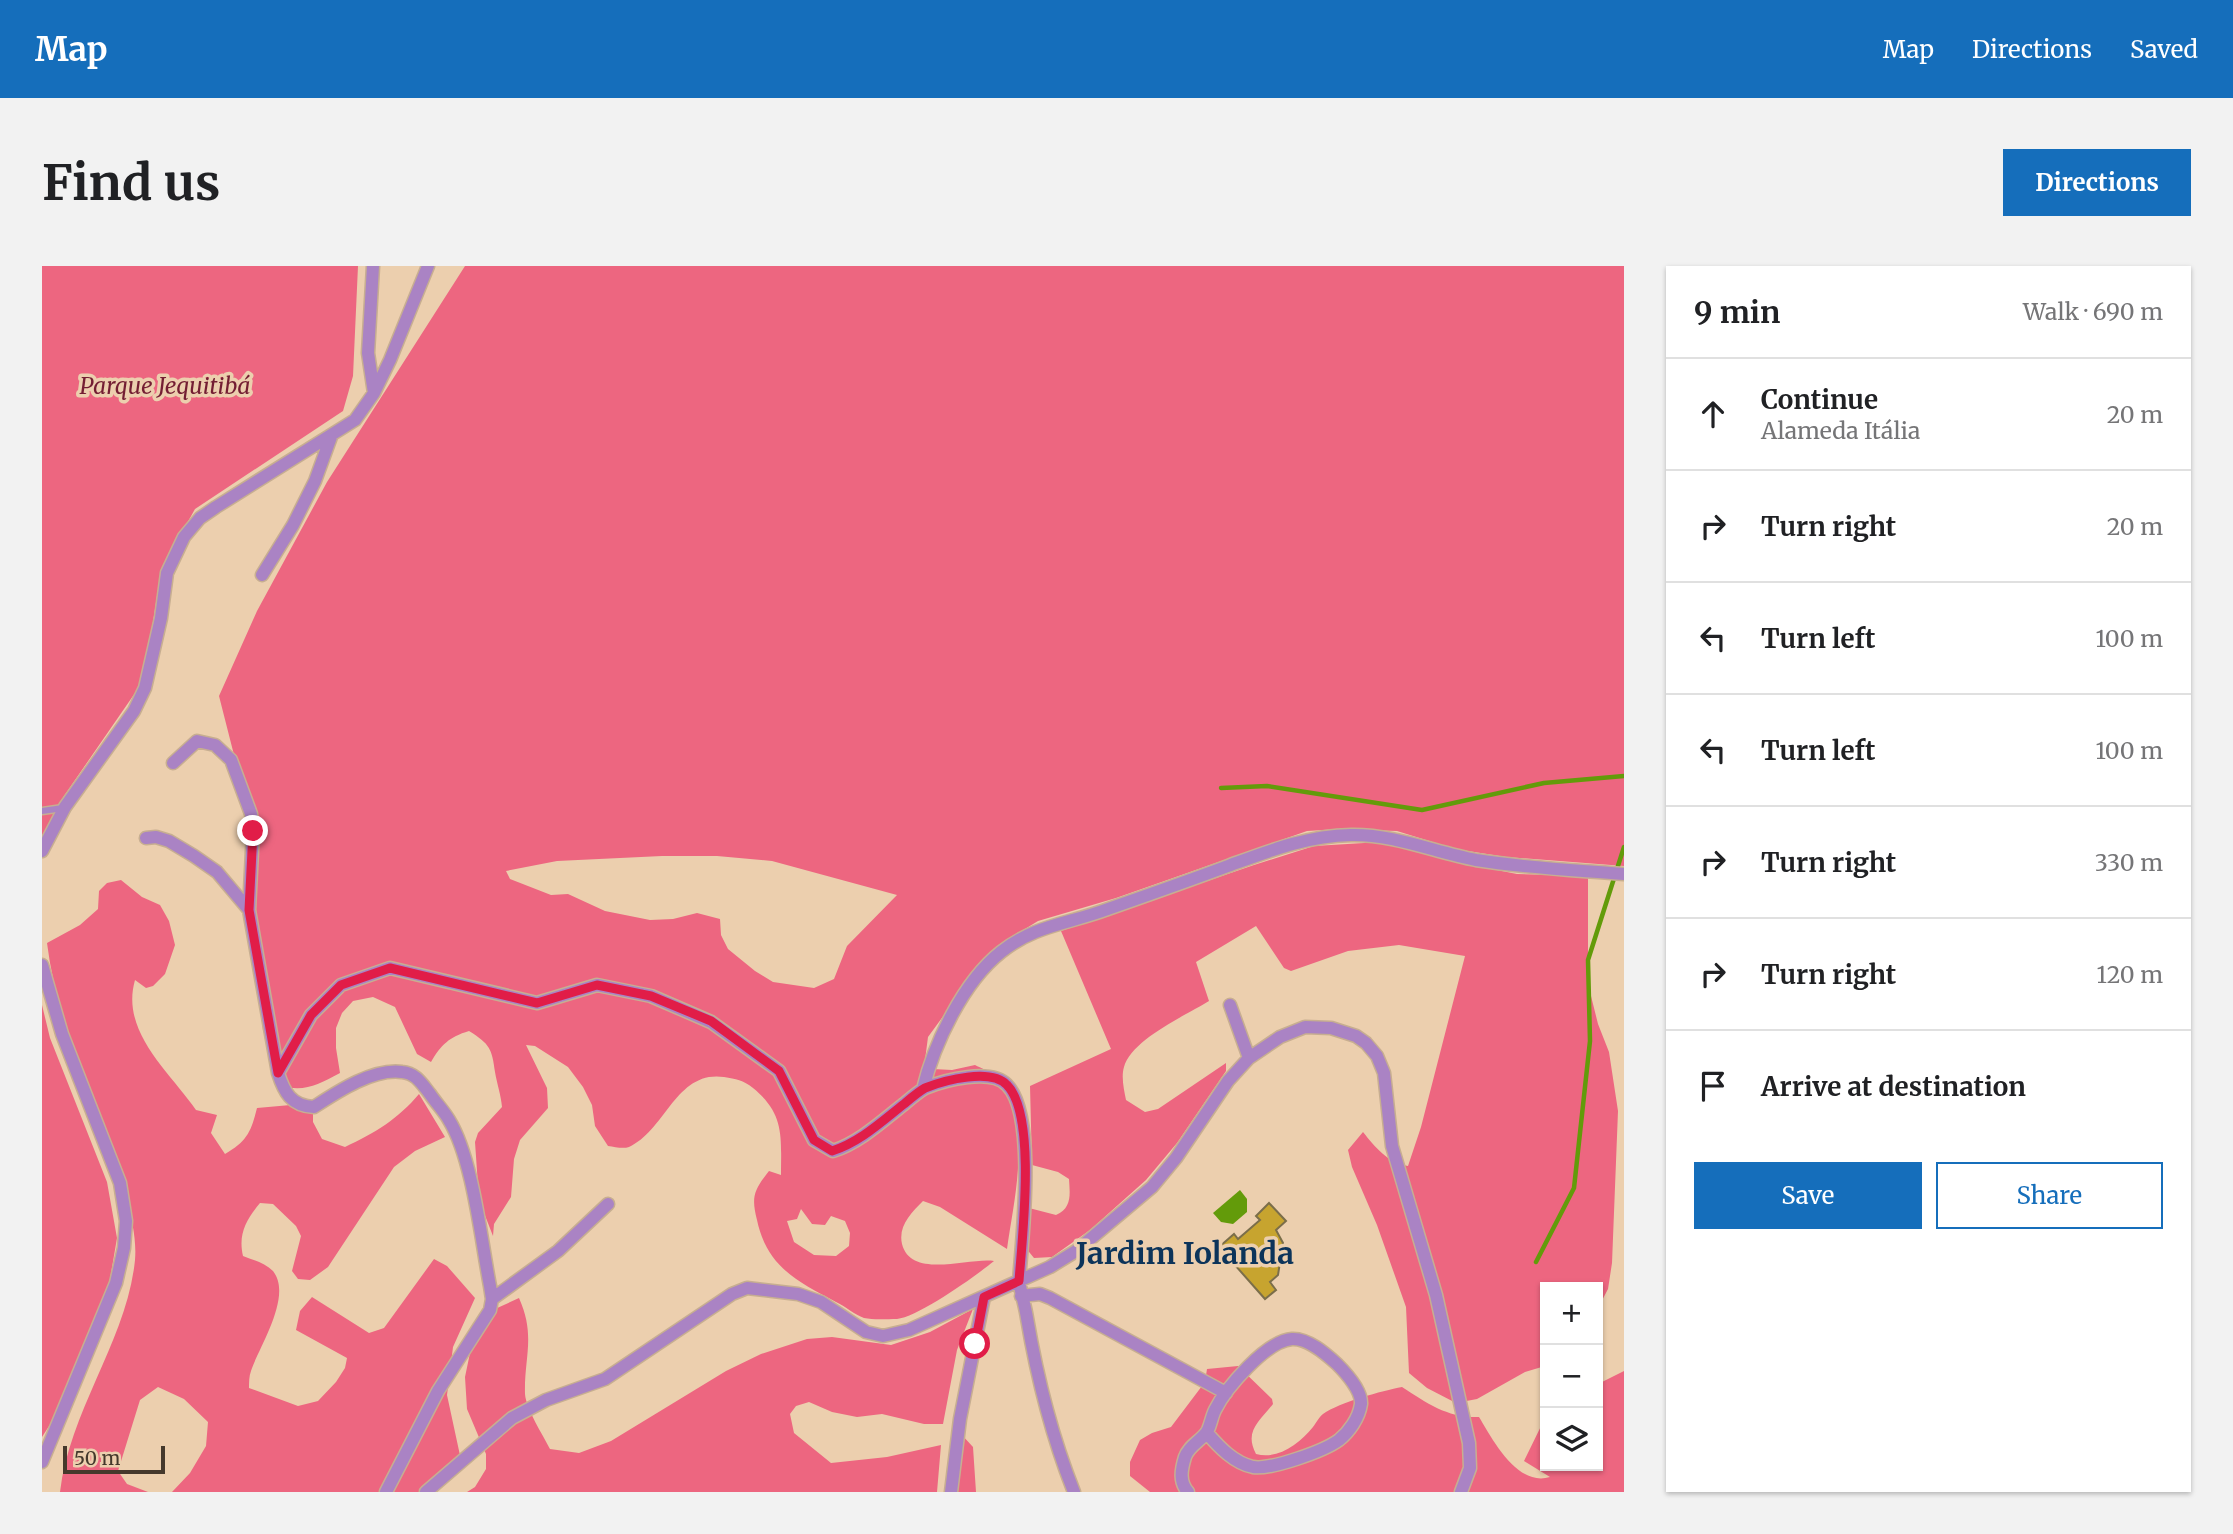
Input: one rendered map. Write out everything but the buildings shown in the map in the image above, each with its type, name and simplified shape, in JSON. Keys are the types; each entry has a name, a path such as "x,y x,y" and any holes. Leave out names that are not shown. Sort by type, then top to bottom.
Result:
{"street":[{"path":"373,266 368,353 374,394"},
{"path":"42,850 65,807 134,711 145,688 161,618 167,573 184,537 200,518 216,507 335,435 355,420 374,394 428,266"},
{"path":"262,575 293,525 335,435"},
{"path":"173,763 197,741 215,745 231,760 251,814 253,831 249,910 278,1073 284,1091 292,1101 305,1107 314,1107 363,1079 399,1071 418,1078 449,1120 461,1146 492,1299 485,1319 438,1391 386,1492"},
{"path":"923,1089 930,1060 958,1007 980,974 998,955 1019,939 1035,930 1097,913 1299,841 1352,835 1400,840 1474,859 1624,874"},
{"path":"146,838 169,841 217,872 249,910"},
{"path":"42,965 62,1034 120,1183 125,1221 124,1248 116,1283 42,1462"},
{"path":"278,1073 311,1015 341,985 390,968 537,1003 597,985 651,996 711,1021 779,1071 814,1140 832,1151 850,1145 923,1089 960,1077 998,1078 1008,1086 1016,1100 1022,1123 1026,1186 1019,1281 1021,1296 1034,1361 1074,1492"},
{"path":"1230,1005 1249,1058"},
{"path":"426,1492 512,1418 546,1400 605,1379 732,1294 747,1288 798,1294 821,1302 866,1332 883,1336 909,1330 1049,1267 1076,1251 1152,1187 1176,1158 1228,1081 1249,1058 1280,1037 1305,1027 1331,1028 1356,1037 1377,1056 1384,1073 1392,1146 1436,1295 1469,1443 1470,1468 1461,1492"},
{"path":"492,1299 558,1251 608,1204"},
{"path":"1021,1296 1041,1294 1050,1297 1226,1393"},
{"path":"951,1492 960,1419 984,1297"},
{"path":"1188,1492 1181,1474 1185,1454 1197,1439 1207,1433 1215,1410 1226,1393 1258,1357 1275,1344 1293,1339 1310,1344 1326,1354 1345,1371 1357,1390 1361,1403 1354,1423 1339,1440 1278,1465 1255,1467 1243,1463 1222,1449 1207,1433"}],"lane":[{"path":"42,811 65,807"}],"green space":[{"name":"Parque Jequitibá","path":"42,266 358,266 353,376 343,411 195,509 161,570 144,680 64,796 42,836"},
{"path":"465,266 1624,266 1624,866 1506,857 1455,849 1397,831 1307,831 1116,898 1038,921 999,945 982,963 928,1037 925,1060 933,1069 952,1070 975,1065 992,1074 1007,1093 1018,1135 1018,1159 1007,1249 940,1207 923,1201 910,1215 902,1231 902,1244 908,1255 929,1264 994,1261 947,1295 906,1317 861,1317 809,1287 776,1261 762,1236 754,1199 760,1183 769,1171 781,1175 779,1127 771,1107 763,1098 746,1083 732,1078 708,1077 694,1083 672,1103 642,1139 627,1148 619,1148 608,1146 595,1126 592,1105 568,1067 535,1046 526,1045 547,1088 548,1108 520,1140 514,1159 511,1197 494,1224 493,1236 479,1200 475,1142 478,1133 502,1107 493,1058 482,1040 469,1031 456,1036 442,1046 431,1062 417,1054 395,1007 373,997 353,1001 342,1013 336,1028 340,1073 318,1084 297,1088 280,1086 263,1030 256,921 257,819 233,751 219,696 257,611 327,482","holes":["717,856 772,861 897,895 847,946 834,979 814,988 773,982 755,971 728,949 721,935 720,919 697,913 673,919 650,920 605,911 568,894 551,895 510,879 506,871 557,861","801,1209 812,1224 825,1225 831,1216 845,1221 850,1233 849,1246 836,1256 814,1255 794,1242 787,1221 797,1219"]},
{"path":"1381,842 1461,863 1517,874 1588,876 1588,984 1598,1024 1609,1052 1618,1111 1612,1263 1608,1289 1603,1298 1603,1282 1540,1282 1540,1368 1525,1372 1477,1399 1456,1403 1427,1388 1409,1373 1406,1307 1377,1225 1352,1167 1348,1150 1363,1132 1388,1158 1408,1166 1421,1127 1465,956 1399,945 1348,951 1291,971 1284,968 1256,926 1196,962 1209,1001 1161,1029 1137,1047 1124,1067 1126,1100 1145,1112 1158,1109 1226,1063 1226,1071 1177,1143 1146,1180 1090,1230 1052,1257 1034,1258 1025,1247 1029,1208 1056,1215 1065,1209 1070,1196 1069,1179 1058,1172 1032,1165 1030,1086 1111,1049 1061,931 1314,846"},
{"path":"121,880 142,897 160,905 169,921 175,945 165,974 153,986 146,988 135,980 132,999 141,1034 161,1066 196,1110 217,1115 211,1133 225,1154 247,1135 257,1108 313,1103 313,1122 322,1139 345,1147 385,1125 419,1094 445,1137 415,1151 394,1167 328,1267 310,1280 298,1279 292,1271 301,1236 296,1226 273,1204 260,1203 247,1221 242,1234 243,1256 273,1271 278,1281 279,1294 272,1321 250,1373 249,1388 298,1406 318,1401 336,1382 345,1368 347,1358 296,1330 300,1311 312,1297 369,1333 384,1328 434,1259 447,1266 475,1298 453,1347 447,1395 461,1460 425,1492 172,1492 190,1473 206,1446 208,1422 184,1399 158,1387 140,1400 118,1471 127,1484 148,1492 60,1492 75,1432 130,1290 135,1246 128,1205 57,996 47,943 80,925 98,909 99,891 107,883"},
{"path":"42,1005 50,1038 107,1182 117,1238 107,1297 53,1420 42,1437"},
{"path":"519,1298 528,1335 525,1394 528,1407 550,1449 579,1453 611,1441 726,1371 761,1354 807,1339 832,1337 891,1345 930,1332 973,1309 957,1350 943,1424 924,1424 882,1414 857,1417 832,1412 809,1402 796,1406 790,1414 794,1433 831,1463 887,1457 941,1445 937,1492 467,1492 475,1487 486,1469 486,1454 467,1409 465,1377 470,1353 495,1309"},
{"path":"1238,1366 1272,1399 1273,1404 1252,1433 1256,1454 1272,1455 1295,1445 1323,1414 1340,1405 1402,1387 1448,1412 1479,1417 1507,1459 1527,1475 1538,1478 1550,1477 1540,1471 1603,1471 1603,1382 1624,1371 1624,1492 1150,1492 1130,1476 1130,1462 1140,1440 1171,1427 1205,1382 1207,1369"},
{"path":"1540,1428 1540,1471 1524,1461"},
{"path":"961,1434 973,1447 976,1492 955,1492"}],"shaded area":[{"path":"1240,1190 1247,1199 1247,1212 1233,1224 1221,1222 1213,1213"}],"waterway":[{"path":"1221,788 1267,786 1422,810 1544,783 1624,776"},
{"path":"1536,1262 1574,1188 1590,1041 1588,960 1624,847"}],"district":[{"name":"Jardim Iolanda","path":"1185,1253"}],"route":[{"path":"253,831 249,910 278,1073 311,1015 341,985 390,968 537,1003 597,985 651,996 711,1021 779,1071 814,1140 832,1151 850,1145 923,1089 960,1077 998,1078 1008,1086 1016,1100 1022,1123 1026,1186 1019,1281 984,1297 975,1344"}]}
